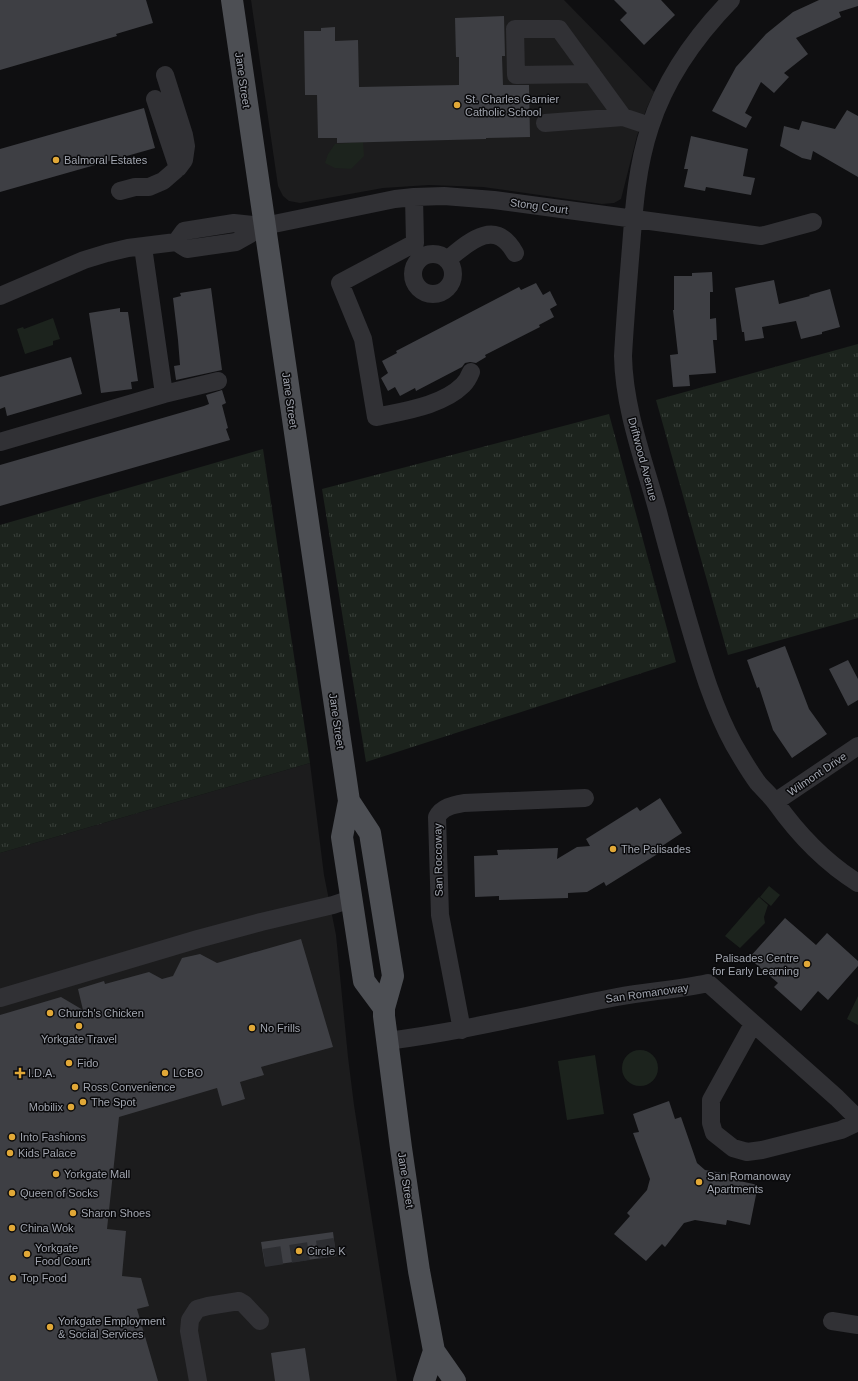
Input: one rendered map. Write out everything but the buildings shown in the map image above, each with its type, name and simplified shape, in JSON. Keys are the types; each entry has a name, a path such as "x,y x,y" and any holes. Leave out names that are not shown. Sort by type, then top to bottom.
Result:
{"main road":[{"name":"Jane Street","path":"232,0 349,800 342,837 351,899 364,980 384,1008"},
{"name":"Jane Street","path":"349,800 370,833 393,976 384,1008 401,1148 419,1271 434,1351 455,1381"},
{"path":"351,899 379,894"},
{"name":"Jane Street","path":"424,1381 434,1351"}],"street":[{"name":"Driftwood Avenue","path":"730,0 707,26 679,66 666,90 650,126 639,174 633,219 623,356 623,376 627,397 668,551 693,638 712,696 734,745 758,782 790,823 838,869 858,883"},
{"path":"592,74 623,117"},
{"path":"120,191 135,187 149,187 163,181 178,168 184,160 186,146 184,135 165,75"},
{"path":"155,99 178,168"},
{"path":"545,124 623,117 650,126"},
{"name":"Stong Court","path":"143,247 176,242 187,249 236,242 264,226 395,199 414,197 444,196 494,200 761,236 813,222"},
{"path":"414,197 418,251 413,275 414,282 422,291 435,294 446,289 452,278 452,272 447,260 437,255 418,251 340,283 363,339 376,417 438,401 454,393 464,384 471,372"},
{"path":"447,260 470,241 482,235 490,234 502,238 510,244 515,253"},
{"path":"0,296 84,260 107,253 143,247 164,394"},
{"path":"0,442 164,394 218,381"},
{"name":"Wilmont Drive","path":"775,802 858,746"},
{"name":"San Roccoway","path":"462,1030 440,915 437,817 440,811 448,807 464,803 585,798"},
{"path":"0,998 198,939 333,905 351,899"},
{"name":"San Romanoway","path":"387,1041 462,1030 620,996 685,989 708,984 837,1098 858,1119"},
{"path":"754,1024 712,1100 711,1123 714,1133 733,1148 748,1152 762,1150 841,1130 858,1122"},
{"path":"198,1381 190,1331 190,1320 197,1309 239,1301 244,1304 260,1321"},
{"path":"832,1321 858,1325"}],"shaded area":[{"name":"St. Charles Garnier Catholic School","path":"251,0 564,0 654,92 637,136 621,199 614,203 602,204 483,187 429,185 383,188 300,203 289,201 283,196 278,186"},
{"path":"310,763 324,875 336,935 354,1105 397,1381 0,1381 0,853"}],"green space":[{"path":"363,142 364,156 351,169 335,168 325,163 328,154 335,144"},
{"path":"53,318 60,339 53,341 53,345 25,354 17,329 23,327 24,329"},
{"path":"858,344 858,618 728,655 656,400"},
{"path":"609,414 676,662 366,762 322,489"},
{"path":"263,449 310,763 0,853 0,525"},
{"path":"769,886 780,895 771,906 760,897"},
{"path":"759,897 768,905 764,917 765,923 740,948 725,936"},
{"path":"858,996 858,1025 847,1019"},
{"path":"644,1050 653,1055 657,1061 657,1075 653,1081 644,1086 636,1086 627,1081 623,1075 622,1064 627,1055 633,1051"},
{"path":"595,1055 604,1114 567,1120 558,1061"}],"tunnel":[{"path":"264,1258 335,1247"}],"place":[{"name":"St. Charles Garnier Catholic School","path":"457,105"},
{"name":"Balmoral Estates","path":"56,160"},
{"name":"The Palisades","path":"613,849"},
{"name":"Palisades Centre for Early Learning","path":"807,964"},
{"name":"Church's Chicken","path":"50,1013"},
{"name":"Yorkgate Travel","path":"79,1026"},
{"name":"No Frills","path":"252,1028"},
{"name":"Fido","path":"69,1063"},
{"name":"I.D.A.","path":"20,1073"},
{"name":"LCBO","path":"165,1073"},
{"name":"Ross Convenience","path":"75,1087"},
{"name":"The Spot","path":"83,1102"},
{"name":"Mobilix","path":"71,1107"},
{"name":"Into Fashions","path":"12,1137"},
{"name":"Kids Palace","path":"10,1153"},
{"name":"Yorkgate Mall","path":"56,1174"},
{"name":"San Romanoway Apartments","path":"699,1182"},
{"name":"Queen of Socks","path":"12,1193"},
{"name":"Sharon Shoes","path":"73,1213"},
{"name":"China Wok","path":"12,1228"},
{"name":"Circle K","path":"299,1251"},
{"name":"Yorkgate Food Court","path":"27,1254"},
{"name":"Top Food","path":"13,1278"},
{"name":"Yorkgate Employment & Social Services","path":"50,1327"}]}
